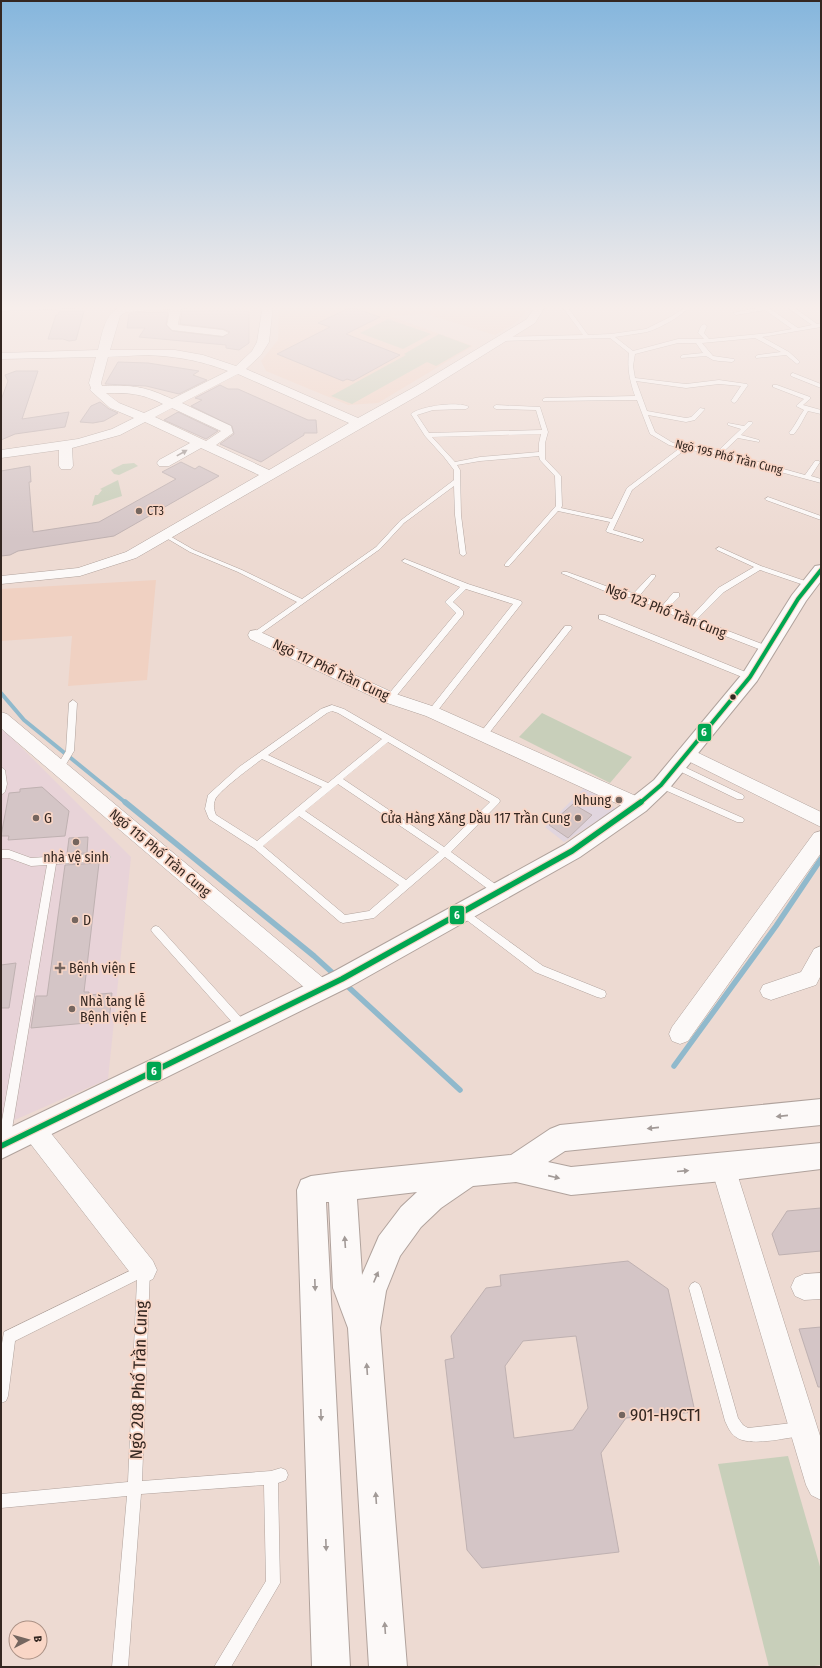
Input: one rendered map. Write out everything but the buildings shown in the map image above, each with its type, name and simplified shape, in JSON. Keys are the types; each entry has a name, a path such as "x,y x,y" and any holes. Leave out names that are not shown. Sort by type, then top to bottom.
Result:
{"street":[{"path":"95,383 96,390 103,397 123,410 144,417 270,475"},
{"path":"1,454 65,445 98,438 116,432 213,383"},
{"path":"267,383 359,423"},
{"path":"1,580 80,572 131,555 430,383"},
{"path":"96,390 122,389 143,391 163,398 227,429 226,433 164,463"},
{"path":"65,445 66,466"},
{"path":"2,1145 329,984 572,851 638,805 661,785 750,677 798,599 818,576"},
{"name":"Ngõ 117 Phố Trần Cung","path":"256,635 390,698 432,712 638,805"},
{"name":"Ngõ 115 Phố Trần Cung","path":"1,718 10,728 62,764 166,857 329,984"},
{"path":"681,760 821,820"},
{"path":"680,1034 821,838"},
{"path":"771,991 808,979 821,955"},
{"path":"516,1168 560,1138 821,1112"},
{"path":"34,1130 144,1270"},
{"path":"326,1188 516,1168 571,1180 723,1167 821,1156"},
{"path":"723,1167 821,1485"},
{"path":"388,1667 364,1328 371,1290 389,1246 411,1217 430,1198 467,1173"},
{"path":"326,1188 348,1288 364,1328"},
{"path":"326,1188 331,1667"}],"lane":[{"name":"Ngõ 195 Phố Trần Cung","path":"634,383 652,433 671,444 719,453 821,481"},
{"path":"665,383 686,386 711,383"},
{"path":"726,383 745,385 734,401"},
{"path":"775,386 808,398 799,406 821,412"},
{"path":"545,400 639,398"},
{"path":"463,554 457,470 454,464 417,421 414,414 421,410 436,407 466,407"},
{"path":"496,407 538,408 544,432 542,459 558,476 559,506 507,565"},
{"path":"646,414 686,420 693,419 702,409"},
{"path":"792,433 798,426 798,422 807,409"},
{"path":"719,453 748,426 730,424"},
{"path":"428,435 544,432"},
{"path":"738,436 757,442"},
{"path":"641,540 609,531 629,489 686,446"},
{"path":"454,464 480,459 542,454"},
{"path":"807,477 817,462"},
{"name":"Ngõ 117 Phố Trần Cung","path":"256,635 378,548 402,522 457,481"},
{"path":"768,499 821,518"},
{"path":"556,509 614,520"},
{"path":"166,536 192,551 303,602"},
{"path":"719,549 759,567 818,576"},
{"path":"406,562 465,586 518,603 432,712"},
{"path":"692,620 721,590 759,567"},
{"name":"Ngõ 123 Phố Trần Cung","path":"565,573 616,592 636,596 692,620 767,649"},
{"path":"636,596 653,576"},
{"path":"390,698 460,613 449,602 465,586"},
{"path":"664,608 676,595"},
{"path":"602,617 750,677"},
{"path":"483,735 568,628"},
{"path":"62,764 70,751 74,703"},
{"path":"332,708 341,711 388,738 496,801 445,852 371,915 344,919 257,846 212,817 209,810 211,797 242,769 263,756 324,711 332,708"},
{"path":"257,846 388,738"},
{"path":"263,756 329,787"},
{"path":"681,760 740,796"},
{"path":"1,770 3,784 1,792"},
{"path":"338,780 445,852 499,892"},
{"path":"661,785 740,820"},
{"path":"299,812 406,885"},
{"path":"1,854 9,854 31,862 106,856"},
{"path":"2,1145 5,1115 52,860"},
{"path":"463,912 539,969 601,994"},
{"path":"156,930 243,1026"},
{"path":"1,1396 9,1337 144,1270"},
{"name":"Ngõ 208 Phố Trần Cung","path":"120,1667 135,1488 144,1270"},
{"path":"695,1288 732,1421 737,1430 748,1435 804,1429"},
{"path":"1,1501 276,1476 273,1582 222,1667"}],"shaded area":[{"path":"295,383 412,383 378,403 348,405"},
{"path":"156,580 147,680 68,686 72,636 1,641 1,589"},
{"name":"Bệnh viện E","path":"1,727 131,857 108,1079 1,1126"},
{"name":"Cửa Hàng Xăng Dầu 117 Trần Cung","path":"584,788 604,798 616,809 564,842 545,827"}],"green space":[{"path":"355,383 390,383 352,404 331,396"},
{"path":"134,463 138,466 119,475 114,474 111,470 123,464"},
{"path":"118,480 122,496 92,506 95,495 98,495 102,490 100,489"},
{"path":"542,713 632,757 610,783 519,737"},
{"path":"788,1456 821,1570 821,1665 808,1667 769,1667 718,1464"}],"waterway":[{"path":"1,693 24,720 126,803"},
{"path":"125,802 314,956 336,976"},
{"path":"674,1066 776,926 821,859"},
{"path":"344,983 460,1090"}],"transit line":[{"name":"6","path":"1,1146 342,979 572,851 638,805 661,785 750,677 798,599 821,570"}],"place":[{"name":"CT3","path":"139,511"},
{"name":"Nhung","path":"619,800"},
{"name":"G","path":"36,818"},
{"name":"Cửa Hàng Xăng Dầu 117 Trần Cung","path":"578,818"},
{"name":"nhà vệ sinh","path":"76,842"},
{"name":"D","path":"75,920"},
{"name":"Bệnh viện E","path":"60,968"},
{"name":"Nhà tang lễ Bệnh viện E","path":"72,1009"},
{"name":"901-H9CT1","path":"622,1415"}]}
